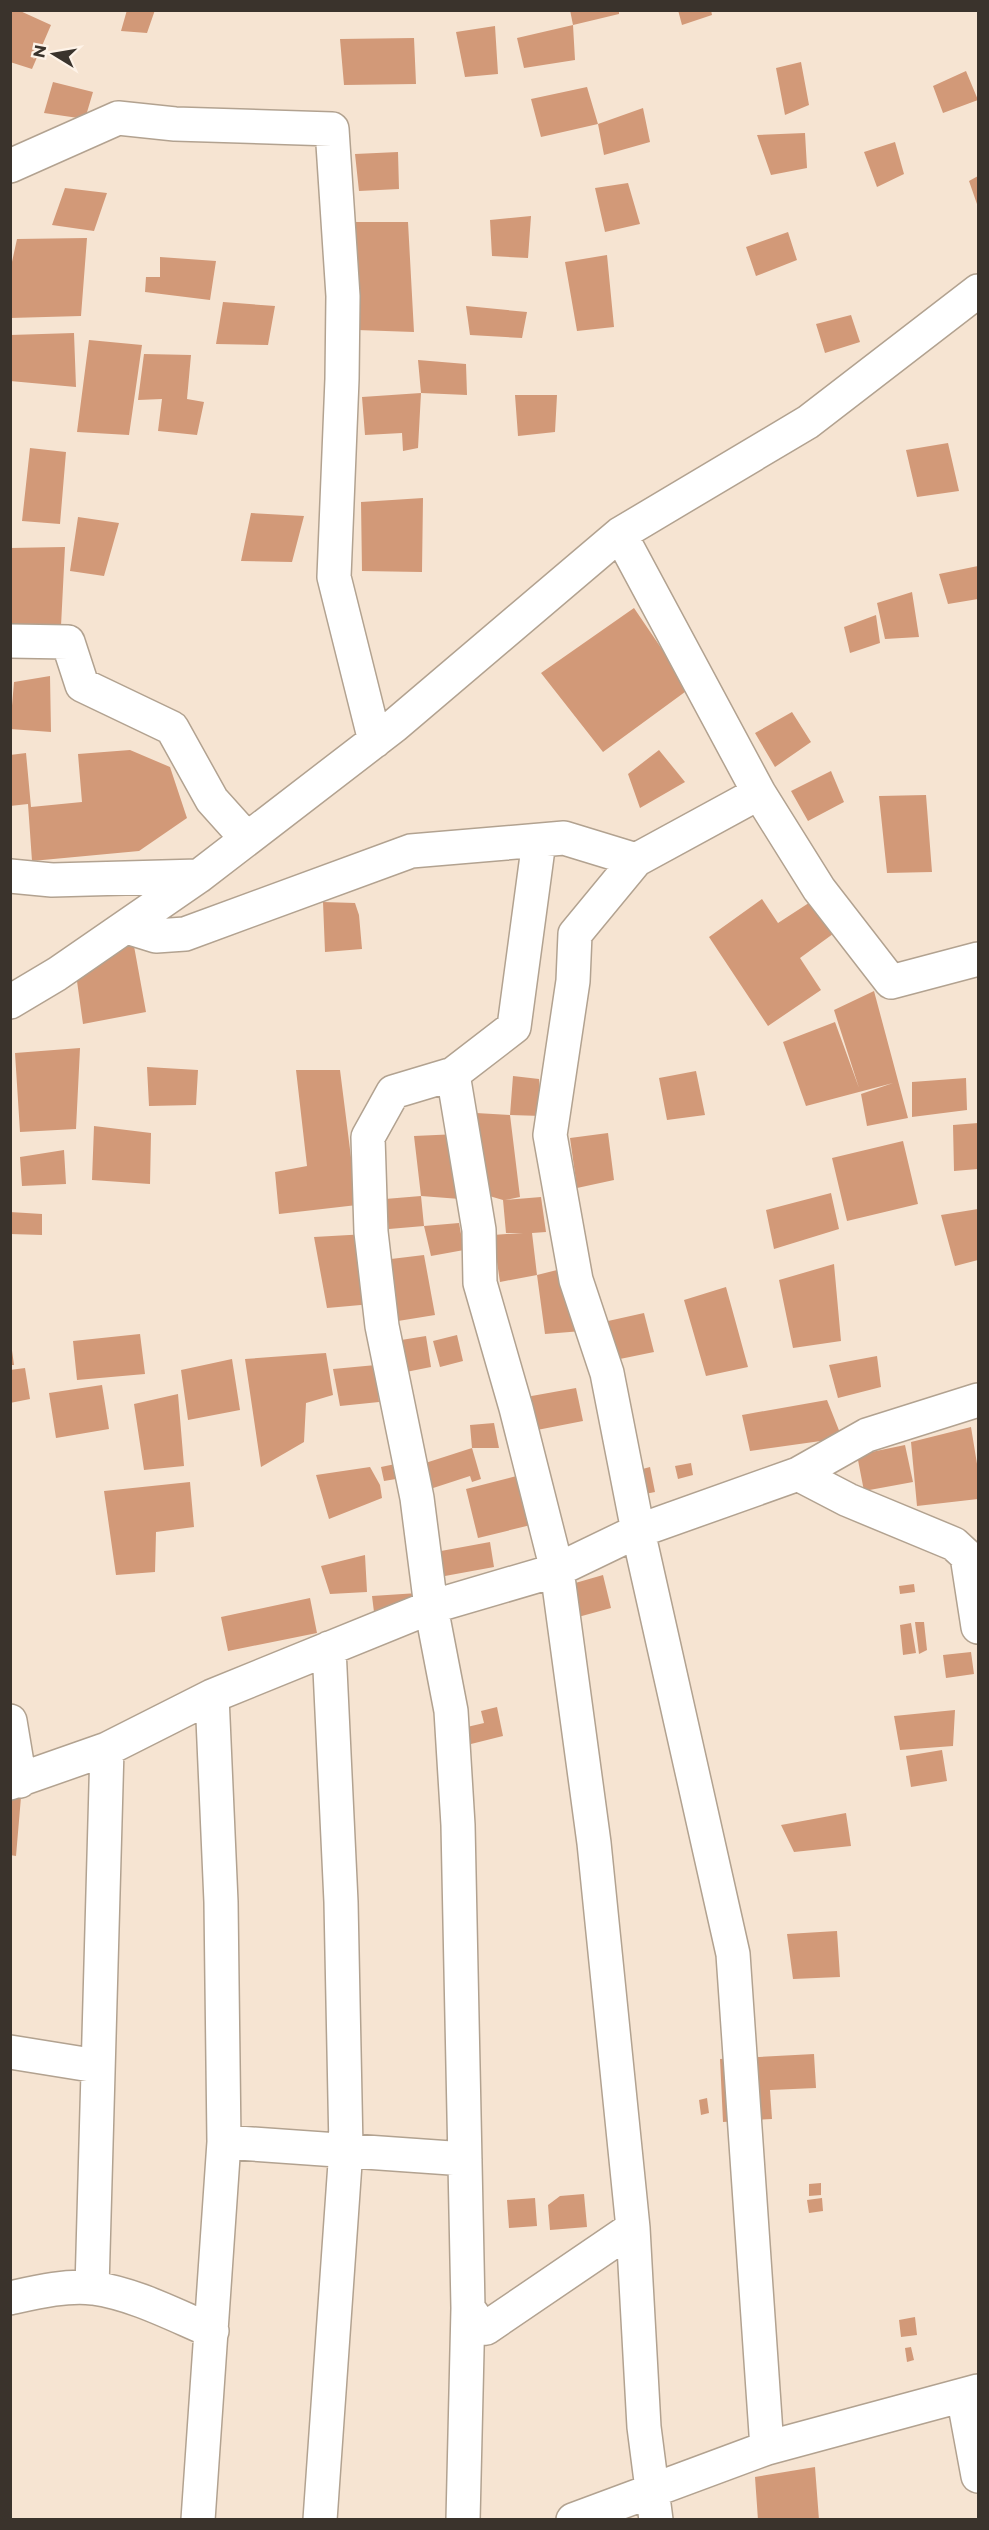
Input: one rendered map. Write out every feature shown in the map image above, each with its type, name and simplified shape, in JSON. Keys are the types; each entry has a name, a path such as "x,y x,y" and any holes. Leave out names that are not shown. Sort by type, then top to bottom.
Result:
{"street":[{"path":"10,166 118,118 175,124 332,129 343,296 334,577 375,741"},
{"path":"10,1002 127,927 199,876 375,741 620,534 808,422 978,291"},
{"path":"620,534 759,793 819,888 891,982 978,959"},
{"path":"10,641 68,642 82,685 172,728 212,800 247,839"},
{"path":"759,793 636,860 575,934 573,981 550,1135 576,1280 607,1373 638,1530 733,1954 767,2448"},
{"path":"127,927 156,936 185,934 411,851 564,838 636,860"},
{"path":"463,2520 468,2308 459,1825 451,1711 431,1607 417,1498 382,1326 371,1232 368,1137 393,1092 453,1074 514,1027 539,841"},
{"path":"10,876 52,880 199,876"},
{"path":"453,1074 479,1230 480,1283 516,1408 557,1570 594,1843 633,2228 640,2373 653,2505"},
{"path":"10,1721 15,1782 107,1749 212,1696 431,1607 557,1570 638,1530 798,1474 867,1435 978,1400"},
{"path":"798,1474 848,1500 954,1544 967,1556 978,1627"},
{"path":"320,2520 346,2149 340,1902 329,1648"},
{"path":"198,2520 224,2142 220,1902 212,1696"},
{"path":"92,2288 107,1749"},
{"path":"10,2052 97,2066"},
{"path":"224,2142 465,2159"},
{"path":"468,2308 480,2325 486,2328 633,2228"},
{"path":"10,2298 49,2289 92,2288 132,2298 212,2331"},
{"path":"573,2520 653,2505 767,2448 970,2393 978,2476"}],"building":[{"path":"10,10 18,10 51,25 32,69 10,62"},
{"path":"127,10 155,10 147,33 121,31"},
{"path":"570,10 619,10 619,14 573,25"},
{"path":"678,10 711,10 712,15 682,25"},
{"path":"573,25 575,60 524,68 517,38"},
{"path":"495,26 498,74 465,77 456,32"},
{"path":"414,38 416,84 344,85 340,39"},
{"path":"801,62 809,105 785,115 776,68"},
{"path":"966,71 978,100 943,113 933,86"},
{"path":"53,82 93,92 85,119 44,113"},
{"path":"587,87 598,124 541,137 531,99"},
{"path":"643,108 650,142 604,155 598,124"},
{"path":"805,133 807,168 771,175 757,135"},
{"path":"895,142 904,174 877,187 864,152"},
{"path":"398,152 399,189 359,191 355,154"},
{"path":"978,176 978,207 969,181"},
{"path":"628,183 640,224 605,232 595,188"},
{"path":"65,188 107,193 94,231 52,225"},
{"path":"531,216 528,258 492,256 490,220"},
{"path":"355,222 408,222 414,332 357,330"},
{"path":"788,232 797,260 756,276 746,247"},
{"path":"87,238 81,316 10,318 10,271 17,239"},
{"path":"607,255 614,327 577,331 565,262"},
{"path":"160,257 216,261 210,300 145,292 146,277 160,277"},
{"path":"223,302 275,306 268,345 216,344"},
{"path":"466,306 527,312 522,338 470,335"},
{"path":"851,315 860,342 825,353 816,324"},
{"path":"74,333 76,387 10,381 10,335"},
{"path":"89,340 142,345 129,435 77,432"},
{"path":"144,354 191,355 187,399 204,402 197,435 158,431 162,399 138,400"},
{"path":"418,360 466,364 467,395 421,393"},
{"path":"421,393 418,448 403,451 402,433 365,435 362,397"},
{"path":"515,395 557,395 555,432 518,436"},
{"path":"948,443 959,491 917,497 906,450"},
{"path":"30,448 66,452 60,524 22,521"},
{"path":"423,498 422,572 362,571 361,502"},
{"path":"251,513 304,516 292,562 241,561"},
{"path":"78,517 119,523 104,576 70,571"},
{"path":"65,547 61,626 10,627 10,548"},
{"path":"978,566 978,599 948,604 939,574"},
{"path":"912,592 919,637 885,639 877,603"},
{"path":"634,608 689,689 603,752 541,673"},
{"path":"876,615 880,643 850,653 844,627"},
{"path":"50,676 51,732 10,729 14,682"},
{"path":"792,712 811,742 775,767 755,733"},
{"path":"130,750 170,767 187,818 139,851 32,861 28,804 10,806 10,755 26,753 31,807 82,802 78,754"},
{"path":"659,750 685,782 640,808 628,774"},
{"path":"831,771 844,802 808,821 791,791"},
{"path":"926,795 932,872 887,873 879,796"},
{"path":"818,897 837,931 800,958 821,990 768,1026 709,937 762,899 778,923"},
{"path":"323,902 355,903 359,915 362,949 325,952"},
{"path":"132,935 146,1012 83,1024 75,967"},
{"path":"874,991 908,1118 867,1126 861,1094 893,1083 806,1106 783,1042 835,1022 859,1088 834,1010"},
{"path":"80,1048 76,1129 20,1132 15,1053"},
{"path":"147,1067 198,1070 196,1105 149,1106"},
{"path":"296,1070 340,1070 357,1205 279,1214 275,1172 307,1166"},
{"path":"696,1071 705,1115 667,1120 659,1078"},
{"path":"513,1076 539,1079 542,1116 510,1115"},
{"path":"966,1078 967,1110 912,1117 912,1082"},
{"path":"476,1113 510,1115 520,1197 505,1200 541,1197 546,1232 532,1233 537,1275 500,1282 493,1235 523,1233 506,1233 503,1200 486,1195"},
{"path":"978,1123 978,1169 954,1171 953,1125"},
{"path":"94,1126 151,1133 150,1184 92,1180"},
{"path":"608,1133 614,1180 577,1188 570,1138"},
{"path":"458,1134 460,1199 421,1196 414,1136"},
{"path":"903,1141 918,1204 847,1221 832,1158"},
{"path":"64,1150 66,1184 22,1186 20,1157"},
{"path":"831,1193 839,1229 774,1249 766,1210"},
{"path":"421,1196 424,1226 389,1229 385,1199"},
{"path":"978,1209 978,1260 955,1266 941,1215"},
{"path":"10,1212 42,1214 42,1235 10,1234"},
{"path":"459,1223 464,1250 431,1256 424,1226"},
{"path":"367,1234 372,1304 327,1308 314,1237"},
{"path":"424,1255 435,1315 398,1321 391,1259"},
{"path":"834,1264 841,1341 793,1348 779,1280"},
{"path":"565,1268 582,1331 545,1334 537,1275"},
{"path":"726,1287 748,1367 706,1376 684,1300"},
{"path":"644,1313 654,1352 615,1360 608,1321"},
{"path":"140,1334 145,1374 77,1380 73,1341"},
{"path":"457,1335 463,1361 440,1367 433,1341"},
{"path":"10,1336 14,1365 10,1365"},
{"path":"426,1336 431,1367 401,1373 395,1341"},
{"path":"326,1353 333,1395 306,1403 304,1442 261,1467 245,1359"},
{"path":"877,1356 881,1387 838,1398 829,1365"},
{"path":"232,1359 240,1410 188,1420 181,1370"},
{"path":"376,1365 379,1402 340,1406 333,1369"},
{"path":"25,1368 30,1399 10,1403 10,1370"},
{"path":"102,1385 109,1429 56,1438 49,1393"},
{"path":"576,1388 583,1421 532,1431 526,1397"},
{"path":"178,1394 184,1466 144,1470 134,1404"},
{"path":"827,1400 842,1438 750,1451 742,1415"},
{"path":"494,1423 499,1448 472,1448 470,1425"},
{"path":"971,1427 978,1470 978,1499 917,1506 911,1442"},
{"path":"905,1445 913,1482 864,1491 857,1455"},
{"path":"472,1448 481,1479 472,1482 470,1476 424,1491 416,1466"},
{"path":"400,1463 408,1492 399,1494 396,1479 384,1481 381,1467"},
{"path":"691,1463 693,1475 678,1479 675,1466"},
{"path":"370,1467 380,1485 382,1498 329,1519 316,1475"},
{"path":"650,1467 655,1492 640,1495 635,1471"},
{"path":"528,1473 539,1523 478,1538 466,1489"},
{"path":"190,1482 194,1527 156,1532 155,1572 116,1575 104,1491"},
{"path":"490,1542 494,1567 434,1578 430,1553"},
{"path":"365,1555 367,1592 330,1594 321,1566"},
{"path":"603,1575 611,1608 560,1622 551,1590"},
{"path":"914,1584 915,1592 900,1594 899,1586"},
{"path":"418,1593 420,1599 374,1612 372,1596"},
{"path":"310,1598 317,1633 228,1651 221,1617"},
{"path":"915,1622 924,1622 927,1650 919,1654"},
{"path":"911,1623 916,1653 903,1655 900,1625"},
{"path":"971,1652 974,1674 946,1678 943,1655"},
{"path":"497,1707 503,1736 471,1744 467,1727 484,1723 481,1711"},
{"path":"955,1710 953,1746 900,1750 894,1716"},
{"path":"942,1750 947,1781 911,1787 906,1756"},
{"path":"21,1797 16,1856 10,1855 10,1801"},
{"path":"846,1813 851,1846 794,1852 781,1825"},
{"path":"837,1931 840,1977 793,1979 787,1934"},
{"path":"814,2054 816,2088 770,2090 772,2119 723,2122 720,2059"},
{"path":"707,2098 709,2113 701,2115 699,2100"},
{"path":"821,2183 821,2195 809,2196 809,2184"},
{"path":"584,2194 587,2227 550,2230 548,2205 560,2196"},
{"path":"535,2198 537,2226 509,2228 507,2200"},
{"path":"822,2198 823,2211 809,2213 807,2200"},
{"path":"915,2317 917,2335 901,2337 899,2320"},
{"path":"911,2347 914,2360 907,2362 905,2348"},
{"path":"815,2467 819,2520 758,2520 755,2477"}]}
